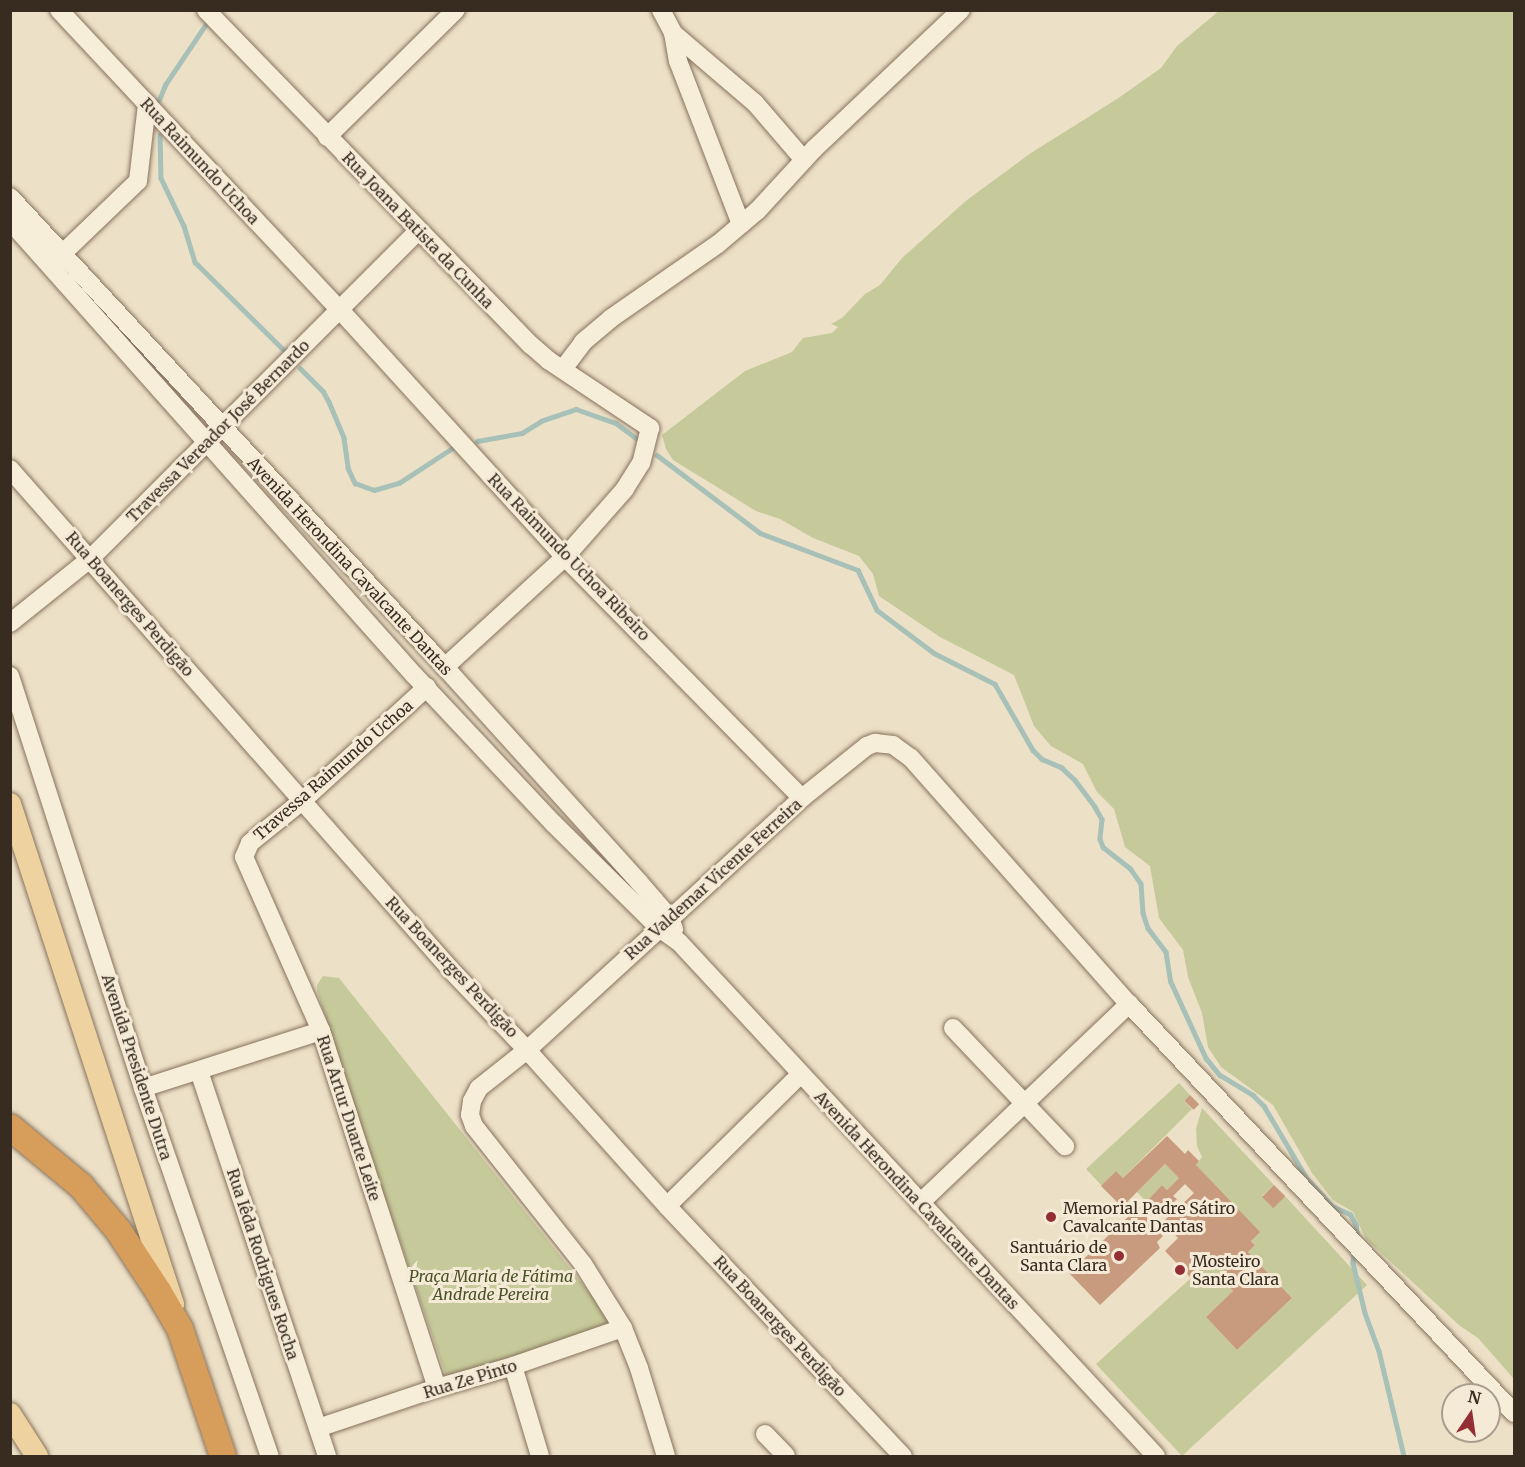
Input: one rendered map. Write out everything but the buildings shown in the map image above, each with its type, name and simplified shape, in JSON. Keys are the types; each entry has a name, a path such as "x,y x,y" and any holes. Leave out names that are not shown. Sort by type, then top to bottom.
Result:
{"highway":[{"path":"10,1126 81,1186 118,1230 180,1329 223,1456"}],"main road":[{"path":"10,804 180,1329"},
{"path":"11,1416 36,1456"}],"street":[{"name":"Rua Raimundo Uchoa","path":"59,10 341,311"},
{"name":"Rua Joana Batista da Cunha","path":"206,10 531,345 562,369 650,428 646,450 634,476 566,557"},
{"path":"327,137 456,10"},
{"path":"661,10 673,33 678,61 741,224"},
{"path":"562,369 584,342 610,319 718,244 741,224 804,160 961,10"},
{"path":"673,33 754,103 804,160"},
{"path":"63,254 138,181 147,104"},
{"name":"Avenida Herondina Cavalcante Dantas","path":"10,197 221,428 439,661 679,942 1153,1456"},
{"name":"Avenida Herondina Cavalcante Dantas","path":"10,221 420,681 553,823 664,923"},
{"name":"Travessa Vereador José Bernardo","path":"10,623 90,559 341,311 418,231"},
{"name":"Rua Raimundo Uchoa Ribeiro","path":"341,311 566,557 802,798"},
{"name":"Rua Boanerges Perdigão","path":"10,469 451,970 528,1050 667,1206 903,1456"},
{"path":"439,661 566,557"},
{"name":"Travessa Raimundo Uchoa","path":"244,857 250,843 302,801 439,661"},
{"name":"Avenida Presidente Dutra","path":"10,676 143,1088 270,1456"},
{"name":"Rua Valdemar Vicente Ferreira","path":"623,1328 583,1264 471,1119 470,1108 479,1088 528,1050 802,798 867,746 875,743 893,745 911,758 1129,1004"},
{"name":"Rua Artur Duarte Leite","path":"244,857 321,1031 437,1388"},
{"path":"920,1203 1027,1104 1129,1004 1515,1413"},
{"path":"953,1028 1065,1146"},
{"path":"143,1088 321,1031"},
{"name":"Rua Iêda Rodrigues Rocha","path":"199,1071 327,1456"},
{"path":"667,1206 800,1075"},
{"path":"623,1328 639,1368 662,1455"},
{"name":"Rua Ze Pinto","path":"318,1428 437,1388 513,1366 623,1328"},
{"path":"513,1366 540,1456"},
{"path":"765,1434 786,1456"}],"green space":[{"path":"1220,10 1514,11 1514,1379 1478,1338 1460,1326 1366,1239 1353,1212 1333,1200 1312,1173 1273,1105 1221,1067 1208,1047 1202,1013 1188,977 1183,950 1159,918 1150,866 1125,847 1114,809 1097,792 1083,764 1051,746 1034,726 1014,675 940,637 879,596 873,574 859,556 813,538 780,519 756,511 673,460 666,449 662,435 745,371 792,352 803,338 832,333 838,327 831,324 842,318 865,294 880,285 902,258 967,200 1031,153 1117,99 1161,68 1177,46"},
{"name":"Praça Maria de Fátima Andrade Pereira","path":"323,976 339,978 612,1321 610,1327 448,1377 359,1122 317,991 317,985"},
{"path":"1179,1083 1190,1095 1184,1101 1192,1109 1123,1178 1116,1171 1102,1186 1086,1169"},
{"path":"1202,1108 1274,1185 1262,1196 1272,1207 1285,1196 1367,1285 1182,1456 1096,1364 1215,1259 1227,1272 1221,1279 1233,1291 1206,1317 1237,1350 1292,1298 1248,1252 1255,1245 1196,1165 1202,1157 1197,1146 1196,1129"},
{"path":"1165,1164 1179,1178 1167,1190 1162,1185 1148,1200 1153,1205 1151,1207 1137,1192"}],"waterway":[{"path":"159,100 165,85 206,24"},
{"path":"160,135 161,178 184,226 195,262 283,349"},
{"path":"300,368 323,391 329,402 344,438 348,468 355,483 374,490 399,483 451,449"},
{"path":"477,441 522,433 541,421 576,409 616,423 636,438"},
{"path":"657,455 760,533 858,570 877,610 934,653 995,684 1033,750 1042,759 1061,767 1075,780 1095,807 1102,819 1100,839 1103,847 1130,868 1141,884 1143,913 1148,928 1166,952 1171,982 1206,1058 1220,1075 1253,1095 1264,1106 1306,1177 1332,1206 1350,1214 1356,1224 1358,1239"},
{"path":"1354,1251 1353,1263 1365,1313 1379,1351 1404,1456"}],"place":[{"name":"Memorial Padre Sátiro Cavalcante Dantas","path":"1051,1217"},
{"name":"Santuário de Santa Clara","path":"1119,1256"},
{"name":"Mosteiro Santa Clara","path":"1180,1270"}]}
